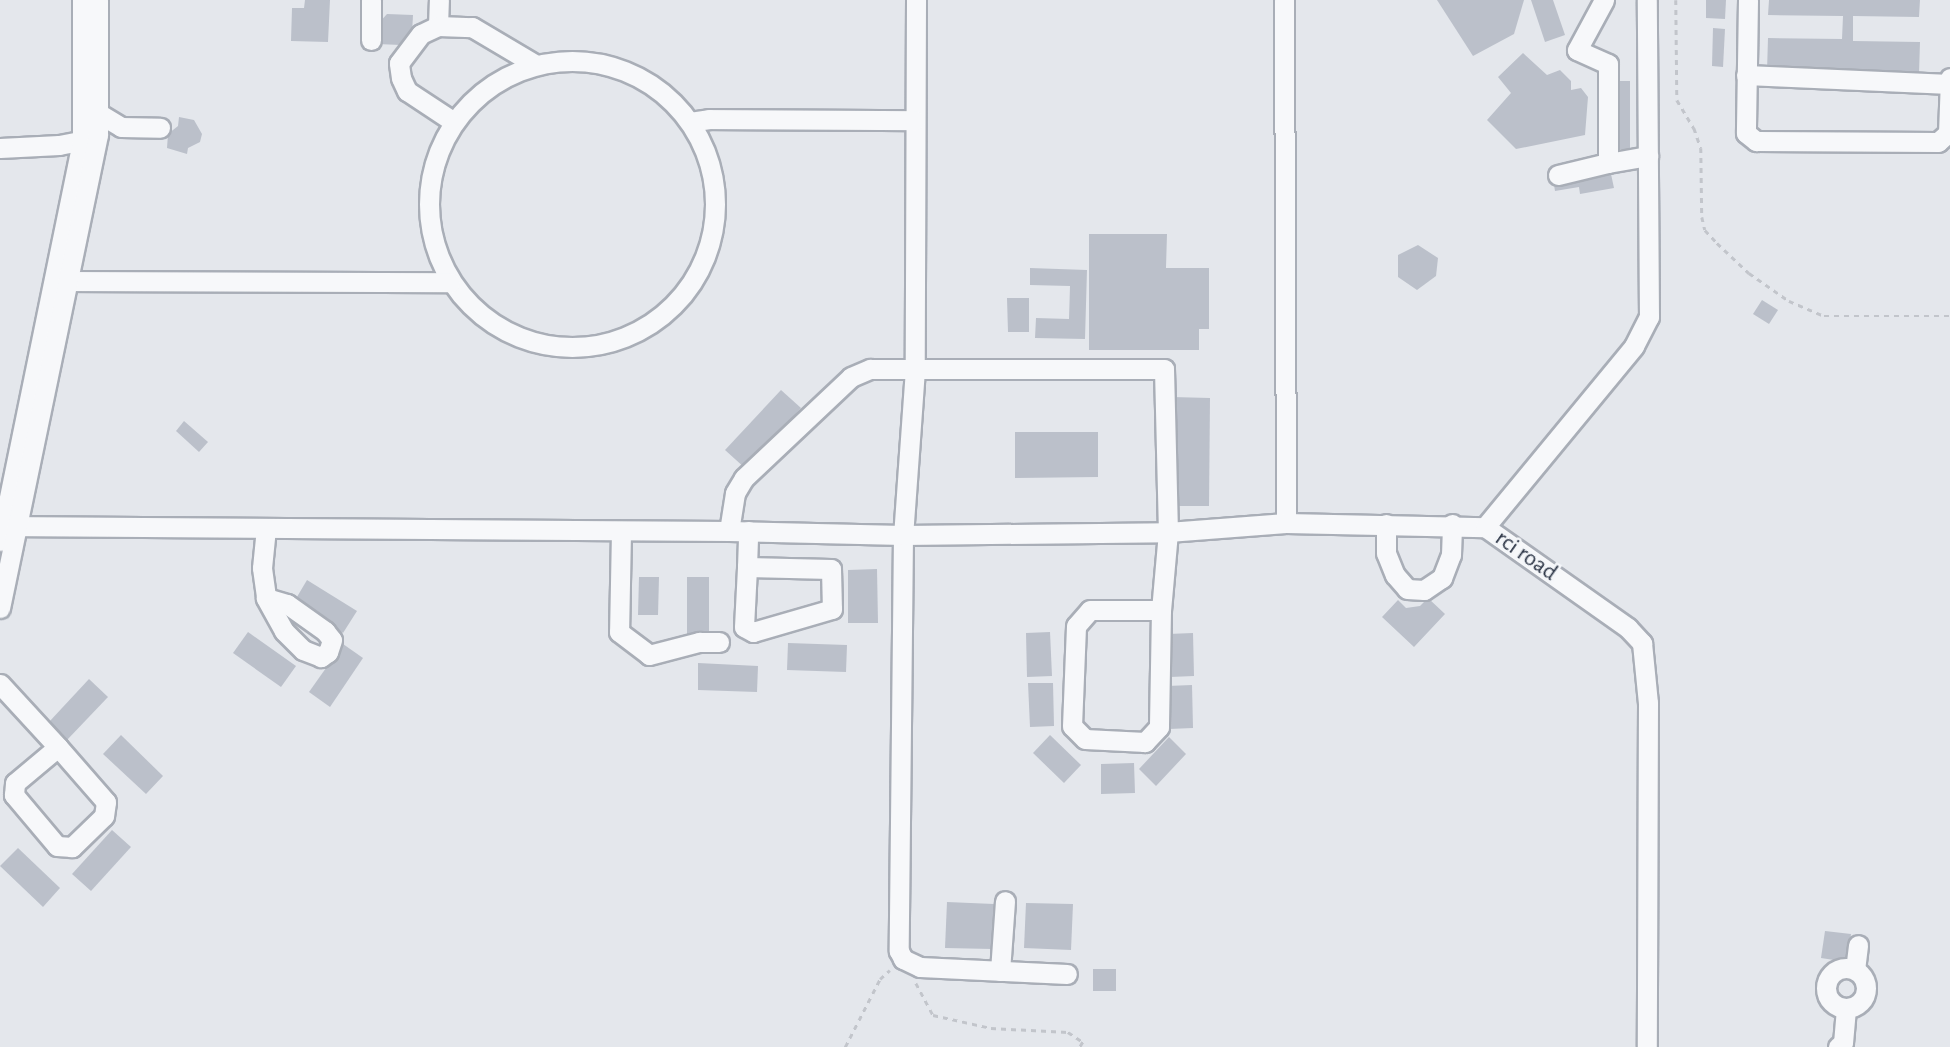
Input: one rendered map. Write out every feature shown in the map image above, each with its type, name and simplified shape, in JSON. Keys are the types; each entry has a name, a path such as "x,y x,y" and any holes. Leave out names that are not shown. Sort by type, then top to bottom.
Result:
{"street":[{"path":"5,530 70,281 90,139 82,0"},
{"path":"0,608 5,530 90,139 98,113 98,0"},
{"path":"370,40 371,0"},
{"path":"438,26 439,0"},
{"path":"916,0 915,369 903,535 898,939 903,959 920,967 1067,974"},
{"path":"1284,0 1286,523"},
{"path":"1604,0 1577,50 1608,64 1608,163"},
{"name":"rci road","path":"1647,0 1649,317 1634,346 1485,527 1628,628 1642,643 1648,703 1647,1047"},
{"path":"1748,0 1746,133 1756,141 1938,142 1948,133 1950,78"},
{"path":"454,122 407,91 401,78 399,63 408,47 421,34 438,26 472,27 536,65"},
{"path":"585,61 622,70 655,87 690,122 704,147 712,174 715,203 712,231 704,258 691,284 673,306 650,324 625,337 598,345 570,348 542,345 514,336 489,323 468,304 450,282 433,243 428,201 435,160 454,122 482,93 516,72 536,65 585,61"},
{"path":"1746,75 1950,84"},
{"path":"98,113 121,127 160,128"},
{"path":"690,122 709,119 915,120"},
{"path":"0,148 90,139"},
{"path":"1558,175 1648,156"},
{"path":"70,281 450,282"},
{"path":"747,567 831,569 832,610 753,632 744,627 747,567 739,531 735,493 744,478 851,377 870,369 1164,369 1168,532 1161,610 1158,727 1145,742 1085,739 1072,726 1076,626 1090,610 1161,610"},
{"path":"5,530 266,527 903,535 1168,532 1286,523 1452,524 1485,527"},
{"path":"1386,524 1386,553 1395,575 1407,589 1424,590 1441,578 1447,566 1451,555 1452,524"},
{"path":"266,527 262,568 266,598"},
{"path":"621,531 620,632 649,655 699,642 719,642"},
{"path":"0,684 58,747 106,802 104,816 72,847 57,846 14,795 15,783 58,747"},
{"path":"1000,971 1004,901"},
{"path":"1855,970 1858,945"},
{"path":"1855,970 1864,979 1866,992 1858,1004 1846,1008 1830,999 1826,987 1836,971 1855,970"},
{"path":"1843,1046 1846,1008"}],"path":[{"path":"1676,0 1677,100 1694,128 1701,148 1702,217 1705,230 1749,273 1789,301 1814,313 1824,316 1950,316"},
{"path":"845,1047 880,979 903,959 933,1015 991,1028 1068,1032 1083,1042 1080,1047"}],"building":[{"path":"305,0 330,0 328,42 291,41 292,8 304,8"},
{"path":"1437,0 1524,0 1514,34 1473,56"},
{"path":"1531,0 1553,0 1565,35 1545,42"},
{"path":"1706,0 1726,0 1725,19 1706,18"},
{"path":"1769,0 1920,0 1919,17 1853,16 1853,41 1920,42 1919,74 1767,71 1768,38 1842,39 1843,16 1768,15"},
{"path":"387,14 413,15 412,34 401,45 377,44 378,24"},
{"path":"1713,28 1725,29 1723,67 1712,66"},
{"path":"1523,53 1547,75 1560,70 1571,81 1571,90 1581,88 1588,97 1585,135 1516,149 1487,120 1511,93 1498,77"},
{"path":"1612,81 1630,81 1630,149 1612,149"},
{"path":"179,117 194,120 202,134 200,142 188,148 187,154 167,148 168,134 178,126"},
{"path":"1611,174 1614,188 1580,194 1579,187 1555,191 1554,185"},
{"path":"1089,234 1167,234 1166,268 1209,268 1209,329 1199,329 1199,350 1089,350"},
{"path":"1418,245 1438,258 1436,276 1417,290 1398,277 1398,255"},
{"path":"1030,268 1087,270 1085,339 1035,338 1036,318 1069,319 1070,286 1030,285"},
{"path":"1007,298 1029,298 1029,332 1008,332"},
{"path":"1762,300 1778,310 1769,324 1753,314"},
{"path":"781,390 801,408 746,469 725,450"},
{"path":"1172,397 1210,398 1209,506 1171,506"},
{"path":"184,421 208,442 199,452 176,431"},
{"path":"1015,432 1098,432 1098,477 1015,478"},
{"path":"877,569 878,623 848,623 848,570"},
{"path":"639,577 659,577 658,615 638,615"},
{"path":"687,577 709,577 709,635 687,635"},
{"path":"307,580 357,611 343,633 294,602"},
{"path":"1428,598 1445,614 1414,647 1382,617 1398,600 1406,608 1420,606"},
{"path":"248,632 296,666 281,687 233,653"},
{"path":"1050,632 1052,676 1027,677 1026,633"},
{"path":"1193,633 1194,676 1170,677 1168,634"},
{"path":"788,643 847,645 846,672 787,670"},
{"path":"343,644 363,658 330,707 309,692"},
{"path":"698,663 758,666 757,692 698,690"},
{"path":"89,679 108,697 67,740 49,722"},
{"path":"1028,683 1053,683 1054,726 1030,727"},
{"path":"1192,685 1193,728 1169,729 1167,686"},
{"path":"121,735 163,776 146,794 103,754"},
{"path":"1050,735 1081,765 1064,783 1033,753"},
{"path":"1169,737 1186,754 1156,786 1139,769"},
{"path":"1134,763 1135,793 1101,794 1101,764"},
{"path":"112,830 131,847 91,891 72,874"},
{"path":"18,848 60,888 43,907 0,866"},
{"path":"947,902 994,904 992,949 945,948"},
{"path":"1026,903 1073,904 1071,950 1024,948"},
{"path":"1825,931 1851,934 1847,962 1821,958"},
{"path":"1093,969 1116,969 1116,991 1093,991"}]}
